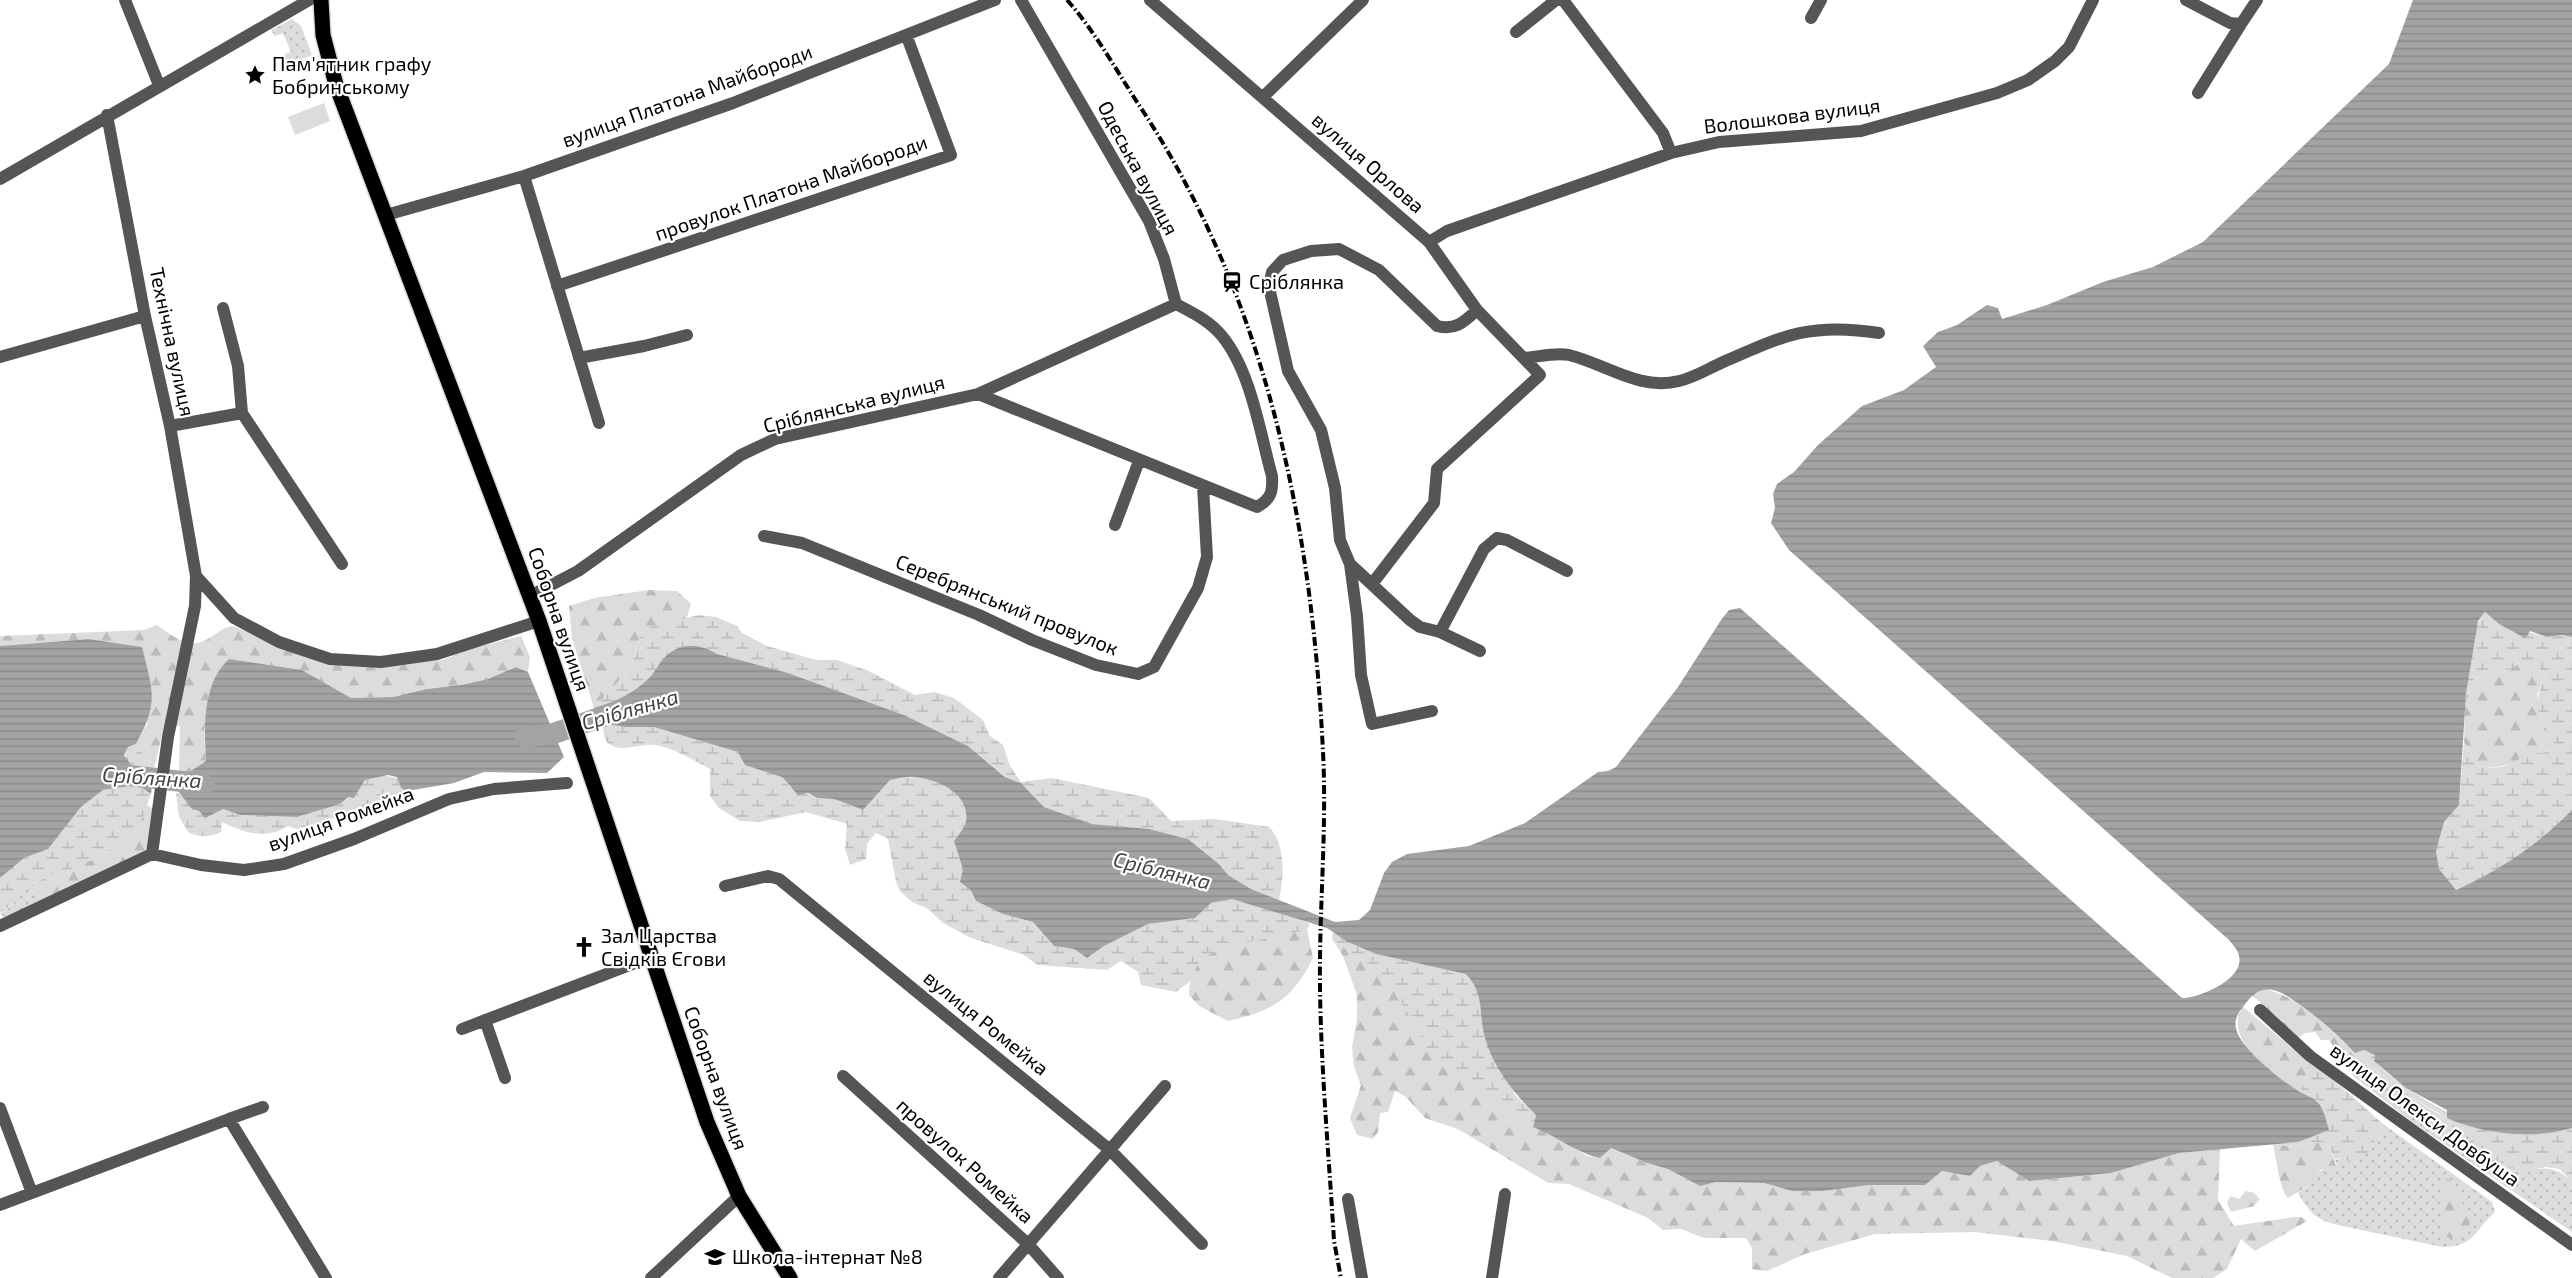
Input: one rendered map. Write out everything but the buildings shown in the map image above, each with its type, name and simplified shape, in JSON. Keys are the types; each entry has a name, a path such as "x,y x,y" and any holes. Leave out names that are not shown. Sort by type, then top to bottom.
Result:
{"main road":[{"name":"Соборна вулиця","path":"321,0 323,35 336,85 539,621 707,1122 740,1196 790,1278"}],"street":[{"path":"125,0 159,85"},
{"path":"0,179 309,0"},
{"name":"вулиця Платона Майбороди","path":"386,215 524,176 907,37 995,0"},
{"name":"Одеська вулиця","path":"1020,0 1149,220 1164,259 1176,304"},
{"name":"вулиця Орлова","path":"1150,0 1429,242 1477,310 1540,375 1437,470 1434,503 1372,585"},
{"path":"1263,97 1363,0"},
{"path":"1516,32 1556,0"},
{"path":"1563,0 1664,133 1671,153"},
{"path":"1810,18 1821,0"},
{"name":"Волошкова вулиця","path":"1429,242 1447,231 1671,153 1719,141 1861,131 1997,93 2028,80 2055,61 2069,47 2093,0"},
{"path":"2186,0 2230,23 2241,24"},
{"path":"2198,93 2257,0"},
{"name":"провулок Платона Майбороди","path":"557,286 951,155 907,37"},
{"name":"Технічна вулиця","path":"107,115 145,316 170,426 196,576 195,606 168,737 152,854"},
{"path":"524,176 599,423"},
{"path":"1432,711 1372,724 1361,675 1358,616 1350,564 1340,540 1335,488 1321,430 1288,371 1269,287 1272,272 1283,260 1311,250 1339,249 1379,270 1437,326 1448,329 1460,326 1477,310"},
{"path":"978,394 1257,507 1266,502 1273,492 1272,476 1240,364 1222,335 1203,318 1176,304"},
{"name":"Сріблянська вулиця","path":"530,596 578,571 749,451 775,439 978,394 1176,304"},
{"path":"224,308 238,366 242,413 342,564"},
{"path":"0,357 145,316"},
{"path":"1524,358 1568,355 1617,374 1649,383 1679,381 1773,340 1802,331 1846,328 1879,333"},
{"path":"579,358 644,346 687,335"},
{"path":"170,426 242,413"},
{"path":"1115,525 1139,461"},
{"name":"Серебрянський провулок","path":"764,536 802,543 979,615 1032,640 1096,664 1138,674 1154,667 1198,588 1207,557 1203,486"},
{"path":"1440,632 1484,549 1497,538 1507,540 1567,571"},
{"path":"1350,564 1415,623 1480,651"},
{"path":"196,576 234,618 279,642 330,659 381,662 437,654 539,621"},
{"name":"вулиця Ромейка","path":"152,854 201,865 244,870 284,864 354,839 449,799 494,789 567,783"},
{"path":"0,926 152,854"},
{"name":"вулиця Ромейка","path":"724,886 768,876 779,879 1110,1150 1202,1244"},
{"path":"462,1029 651,957"},
{"name":"вулиця Олекси Довбуша","path":"2260,1010 2310,1056 2572,1245"},
{"path":"485,1020 505,1078"},
{"name":"провулок Ромейка","path":"843,1076 1028,1244 1058,1278"},
{"path":"999,1278 1165,1086"},
{"path":"0,1204 263,1107"},
{"path":"0,1108 32,1193"},
{"path":"229,1119 326,1278"},
{"path":"1492,1278 1505,1194"},
{"path":"651,1278 740,1196"},
{"path":"1348,1199 1362,1278"}],"green space":[{"path":"292,19 301,26 312,55 284,66 280,56 291,52 283,33 275,36 271,30"},
{"path":"324,103 330,121 295,135 288,117"},
{"path":"649,590 677,591 691,604 686,620 649,627 641,633 630,669 594,708 572,638 569,606 594,598"},
{"path":"2485,612 2499,624 2547,637 2562,635 2572,637 2572,810 2533,846 2487,875 2455,890 2439,869 2436,851 2444,822 2459,805 2464,742 2478,766 2497,768 2525,756 2552,750 2554,742 2544,725 2539,710 2539,694 2545,675 2537,666 2527,661 2503,672 2476,678 2465,705 2471,644 2479,621"},
{"path":"699,615 716,617 737,626 742,633 767,646 816,660 837,660 869,671 915,695 934,692 954,698 983,720 990,736 1003,745 1010,766 1021,782 1052,778 1149,798 1171,821 1215,819 1269,827 1275,834 1281,852 1283,871 1279,900 1251,889 1228,875 1219,864 1188,839 1149,829 1092,824 1044,807 1021,783 1006,777 968,746 904,715 788,673 717,654 703,647 689,646 675,650 662,660 650,677 636,689 594,708 630,669 641,633 649,627"},
{"path":"157,625 174,637 192,643 199,643 232,626 342,665 443,660 470,649 521,636 530,657 528,672 516,667 488,679 461,685 424,689 393,697 351,698 302,670 229,659 220,669 210,693 205,720 206,761 185,776 179,773 180,725 163,731 154,769 136,744 148,723 88,639 0,646 0,636 144,630"},
{"path":"2527,660 2545,675 2537,695 2547,731 2554,742 2552,750 2504,766 2478,766 2464,742 2465,705 2476,678 2503,672"},
{"path":"602,723 625,727 654,727 738,752 751,767 767,770 782,777 790,787 817,798 834,799 862,810 890,780 914,777 942,784 957,795 966,811 963,829 954,841 976,901 1003,914 1033,922 1054,946 1074,949 1087,958 1104,946 1148,924 1195,918 1211,903 1232,899 1278,911 1310,924 1307,930 1234,945 1208,955 1200,960 1189,982 1176,992 1141,985 1138,972 1121,961 1107,970 1037,965 1024,955 971,938 943,923 927,908 912,902 900,891 896,882 888,839 876,833 867,844 866,859 850,865 845,848 847,824 806,812 760,822 740,821 719,808 710,796 710,769 684,755 655,745 614,747 606,740"},
{"path":"136,744 154,769 131,765 126,761 125,752 128,747"},
{"path":"382,775 397,778 401,788 407,791 391,801 378,800 370,807 297,829 288,826 264,834 247,832 222,822 221,832 201,836 189,833 179,817 176,793 183,794 212,814 223,809 240,815 297,817 340,804 348,796 354,798 365,780"},
{"path":"138,785 151,794 135,838 115,846 96,859 76,865 67,873 51,875 32,884 21,891 16,902 0,913 0,878 24,858 48,849 81,807 103,790"},
{"path":"145,804 155,810 148,851 46,899 32,884 51,875 67,873 76,865 96,859 115,846 135,838"},
{"path":"32,884 46,899 6,919 0,914 16,902 21,891"},
{"path":"1307,930 1313,958 1289,994 1269,1008 1228,1021 1199,1006 1189,995 1194,968 1208,955 1219,949 1250,940"},
{"path":"1333,932 1376,954 1467,974 1476,985 1481,998 1482,1014 1515,1095 1536,1115 1533,1127 1510,1116 1432,1058 1389,979 1332,939"},
{"path":"1332,939 1389,979 1409,1012 1510,1116 1558,1137 1587,1156 1600,1158 1610,1148 1668,1169 1700,1186 1716,1182 1764,1183 1792,1191 1823,1191 1869,1185 1925,1185 1942,1171 1970,1176 1980,1166 1997,1161 2029,1181 2111,1173 2179,1153 2220,1149 2218,1200 2234,1226 2294,1217 2302,1217 2307,1221 2255,1251 2241,1239 2227,1269 2213,1278 2172,1278 2127,1256 2052,1241 1975,1232 1875,1234 1805,1254 1767,1271 1752,1269 1752,1248 1746,1238 1704,1238 1681,1229 1663,1230 1648,1218 1569,1184 1548,1183 1458,1129 1425,1118 1405,1096 1395,1091 1388,1112 1380,1113 1378,1132 1373,1139 1357,1135 1350,1118 1361,1085 1354,1067 1352,1047 1357,1019 1357,995 1343,956"},
{"path":"2265,989 2279,993 2303,1007 2389,1081 2423,1105 2447,1118 2411,1121 2353,1076 2329,1040 2321,1040 2315,1032 2305,1033 2298,1038 2252,995"},
{"path":"2243,1007 2304,1058 2308,1070 2300,1093 2265,1067 2245,1044 2239,1032 2238,1019"},
{"path":"2364,1050 2375,1055 2374,1061 2415,1094 2466,1120 2520,1133 2546,1133 2572,1128 2572,1181 2559,1169 2546,1167 2520,1172 2470,1147 2455,1132 2447,1118 2406,1094 2355,1053"},
{"path":"2304,1058 2317,1065 2383,1124 2370,1151 2352,1162 2339,1158 2335,1160 2330,1148 2322,1142 2289,1146 2273,1144 2298,1142 2317,1101 2300,1093 2308,1070"},
{"path":"2447,1118 2455,1132 2520,1172 2548,1169 2559,1172 2572,1181 2572,1232 2411,1121"},
{"path":"2383,1124 2492,1202 2495,1212 2473,1237 2461,1244 2442,1247 2333,1224 2312,1213 2298,1193 2311,1184 2317,1172 2337,1165 2335,1160 2370,1151"},
{"path":"2322,1142 2330,1148 2337,1169 2331,1173 2322,1169 2317,1172 2311,1184 2288,1198 2281,1181 2273,1144 2289,1146"},
{"path":"2447,1178 2459,1193 2470,1222 2467,1234 2453,1238 2444,1237 2440,1214 2441,1193"},
{"path":"2246,1191 2254,1193 2260,1199 2254,1206 2231,1212 2227,1202 2231,1196 2239,1199"}],"water":[{"path":"2413,0 2572,0 2572,637 2562,635 2547,637 2530,631 2525,638 2499,624 2485,612 2478,621 2466,693 2459,805 2444,822 2436,851 2439,869 2456,890 2518,856 2572,810 2572,1128 2542,1134 2509,1134 2476,1128 2447,1118 2447,1110 2406,1088 2374,1061 2375,1055 2364,1050 2355,1053 2304,1008 2281,993 2267,990 2249,999 2237,1017 2236,1028 2245,1045 2263,1064 2321,1107 2329,1130 2298,1142 2179,1153 2111,1173 2029,1181 1997,1161 1980,1166 1970,1176 1942,1171 1925,1185 1869,1185 1823,1191 1792,1191 1764,1183 1716,1182 1700,1186 1668,1169 1611,1148 1600,1158 1592,1156 1533,1127 1536,1115 1512,1088 1487,1045 1476,988 1466,974 1376,954 1346,941 1327,928 1232,899 1211,903 1195,918 1148,924 1104,946 1087,958 1074,949 1054,946 1033,922 1003,914 976,901 971,890 960,882 963,869 954,841 965,824 966,811 957,795 942,784 914,777 890,780 863,810 834,799 817,798 808,793 798,795 782,777 745,765 738,752 654,727 625,727 602,723 594,708 636,689 674,650 688,646 703,647 717,654 788,673 904,715 968,746 1005,777 1021,783 1044,807 1092,824 1149,829 1188,839 1219,864 1228,875 1251,889 1335,922 1359,920 1370,910 1384,873 1392,862 1407,854 1469,846 1525,823 1598,772 1616,767 1678,687 1721,620 1729,610 1740,608 2182,998 2199,995 2219,986 2235,972 2239,964 2239,956 2235,947 1789,550 1771,523 1775,508 1773,494 1777,484 1794,472 1818,445 1862,406 1904,390 1936,367 1923,346 1938,332 1957,325 1987,305 1998,308 2002,319 2047,305 2103,282 2153,267 2203,242 2389,64"},
{"path":"88,639 142,647 151,686 151,707 136,744 128,747 124,755 131,765 154,769 151,794 138,785 103,790 81,807 48,849 24,858 0,878 0,646"},
{"path":"229,659 302,670 351,698 393,697 426,689 461,685 488,679 516,667 528,672 564,757 547,773 484,772 454,783 407,791 401,788 397,777 388,775 365,780 354,798 348,797 340,804 297,817 240,815 223,809 205,818 199,811 192,809 175,787 179,773 185,775 206,761 205,720 209,693 220,669"}],"waterway":[{"name":"Сріблянка","path":"525,737 552,734 625,709"},
{"name":"Сріблянка","path":"125,775 204,784"}],"railway":[{"path":"1067,0 1104,50 1182,176 1219,253 1250,332 1274,414 1293,497 1307,581 1317,667 1323,752 1321,1019 1334,1241 1341,1278"}],"place":[{"name":"Пам'ятник графу Бобринському","path":"255,75"},
{"name":"Сріблянка","path":"1232,282"},
{"name":"Зал Царства Свідків Єгови","path":"584,947"},
{"name":"Школа-інтернат №8","path":"715,1257"}]}
